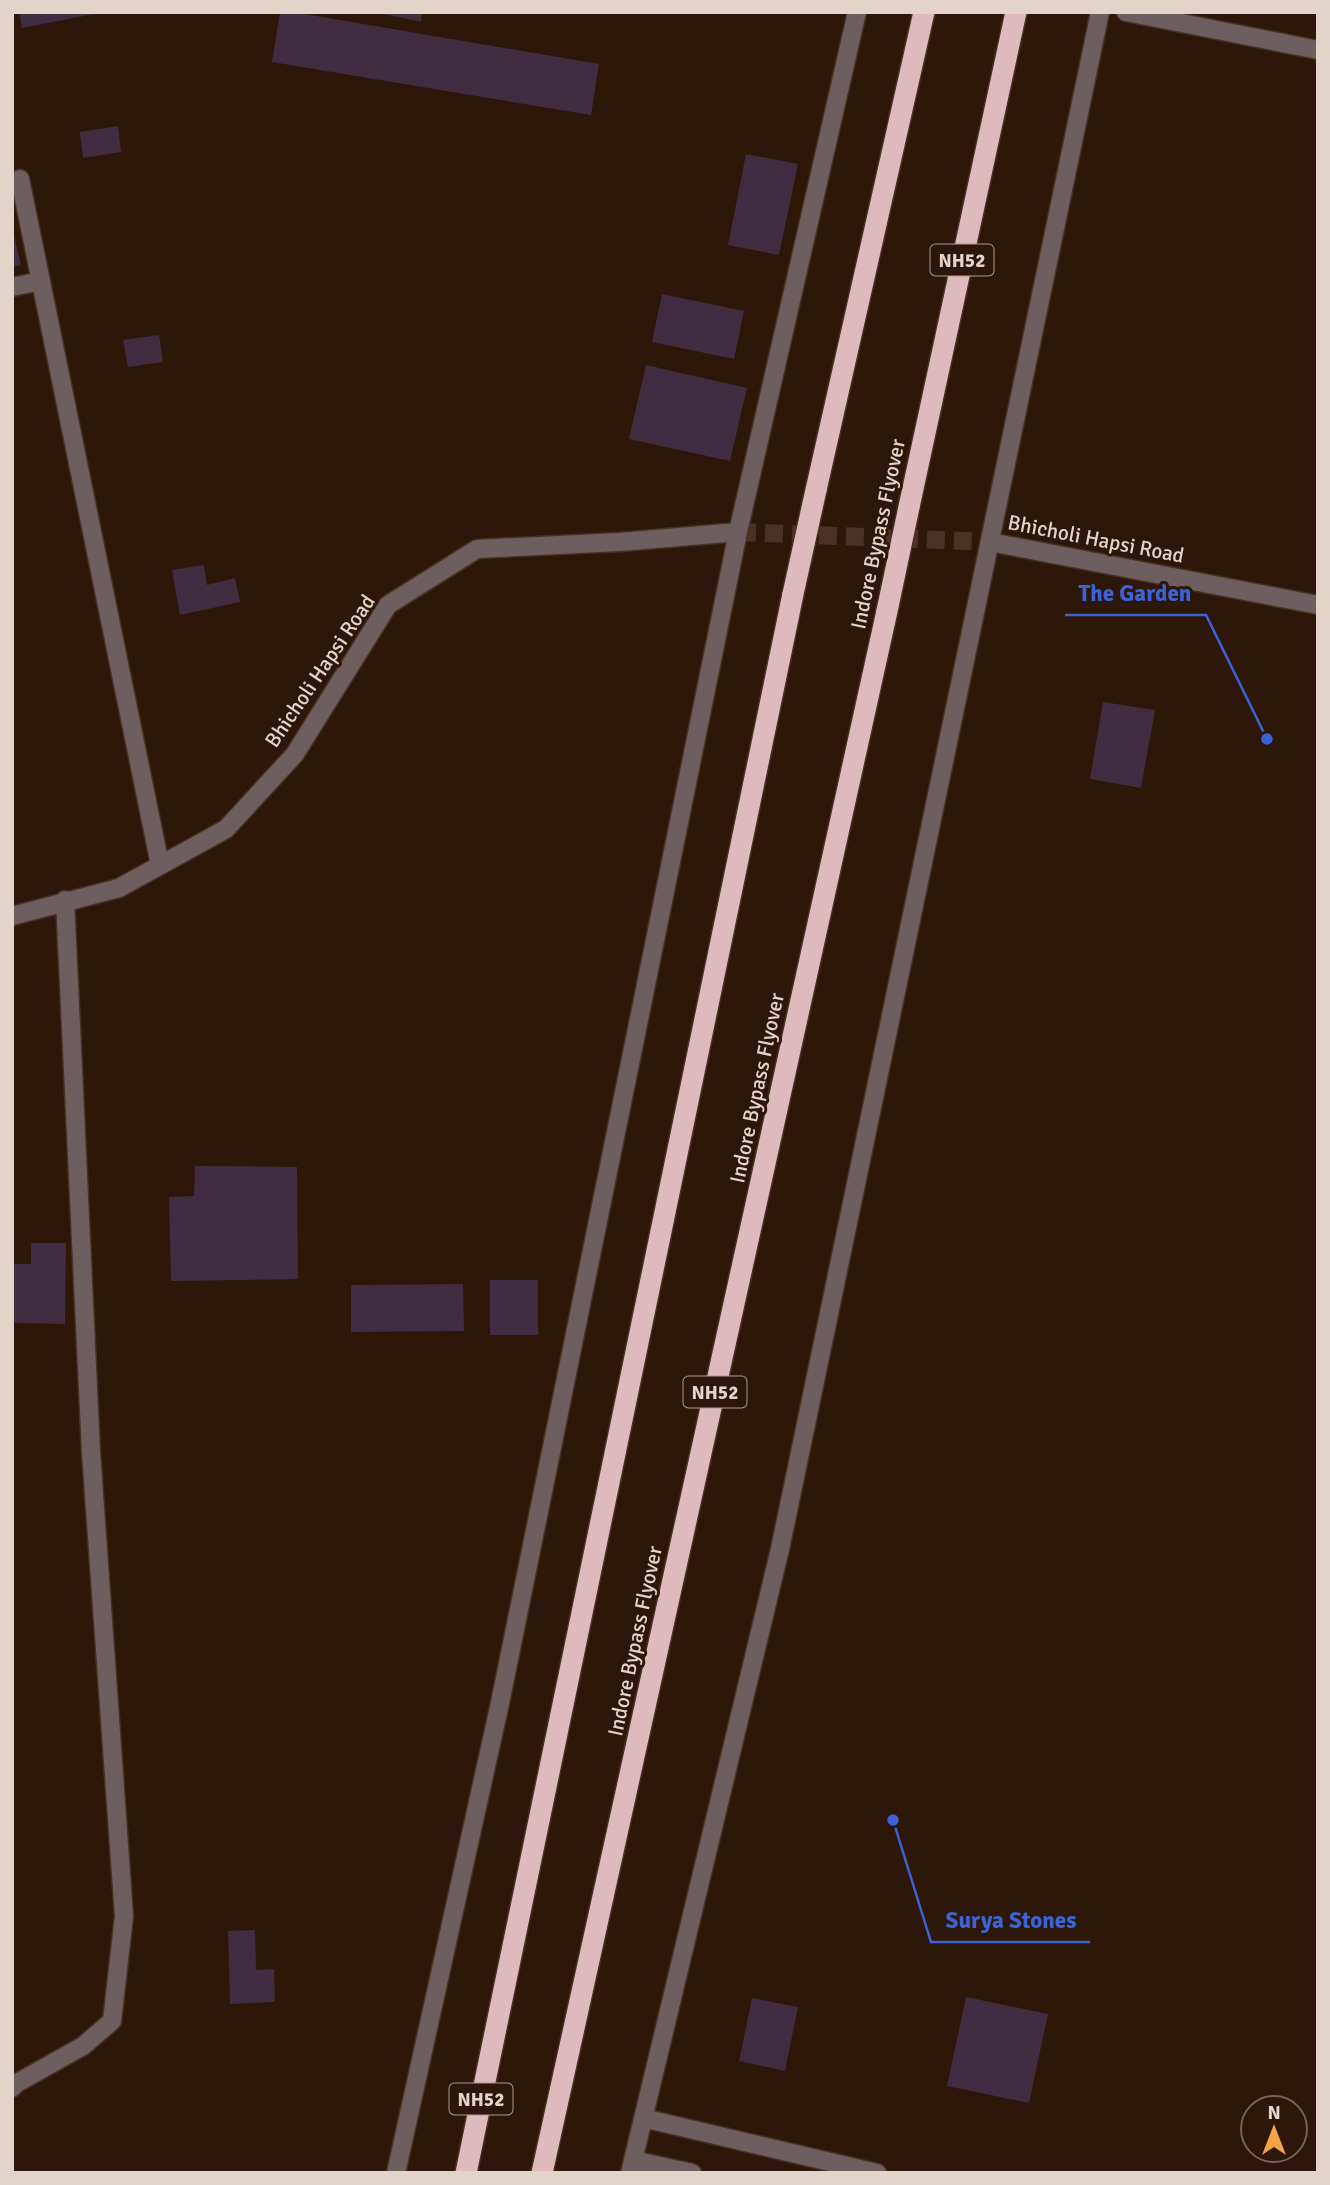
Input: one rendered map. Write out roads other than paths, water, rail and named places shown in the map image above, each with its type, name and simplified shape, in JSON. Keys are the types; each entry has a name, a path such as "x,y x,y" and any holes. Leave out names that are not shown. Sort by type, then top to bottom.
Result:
{"highway":[{"name":"NH52","path":"466,2173 793,594 924,12"},
{"name":"Indore Bypass Flyover","path":"542,2173 884,625 1016,12"}],"street":[{"path":"396,2173 500,1703 738,532 857,12"},
{"path":"692,2173 631,2166 780,1549 1100,12"},
{"path":"1126,12 1318,50"},
{"path":"20,179 160,865"},
{"path":"12,287 41,281"},
{"name":"Bhicholi Hapsi Road","path":"12,916 119,888 226,829 295,754 388,605 477,549 620,542 738,532"},
{"name":"Bhicholi Hapsi Road","path":"990,542 1318,605"},
{"path":"12,2088 83,2046 112,2021 124,1916 91,1452 65,901"},
{"path":"643,2118 877,2173"}],"tunnel":[{"path":"738,532 990,542"}],"place":[{"name":"The Garden","path":"1267,739"},
{"name":"Surya Stones","path":"893,1820"}]}
